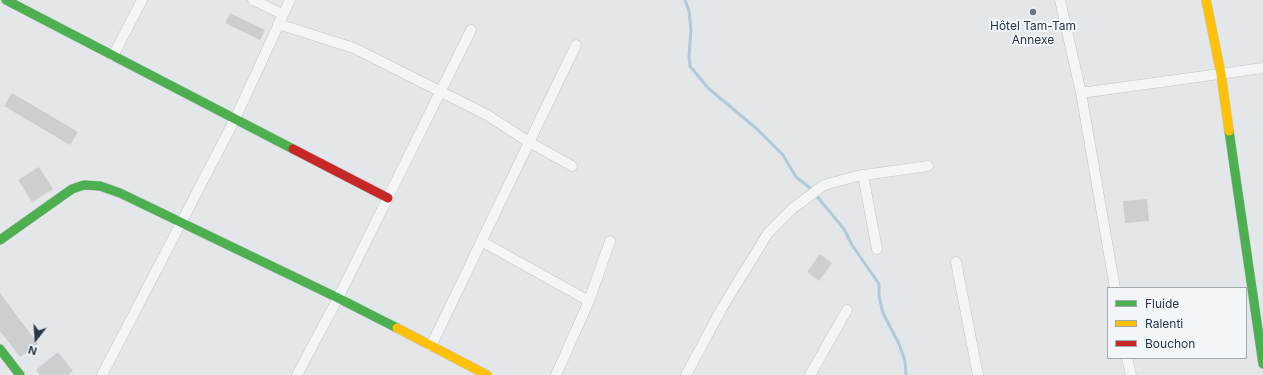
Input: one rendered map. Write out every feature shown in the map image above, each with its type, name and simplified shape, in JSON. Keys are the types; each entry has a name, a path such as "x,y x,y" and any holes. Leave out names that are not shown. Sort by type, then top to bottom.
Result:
{"main road":[{"path":"6,0 388,198"},
{"path":"1206,0 1221,74 1263,364"},
{"path":"0,240 72,189 84,185 100,186 120,193 338,298 487,375"},
{"path":"0,349 20,375"}],"street":[{"path":"113,56 142,0"},
{"path":"253,0 282,14"},
{"path":"102,375 180,222 235,119 282,14 290,0"},
{"path":"1060,0 1081,94 1115,287"},
{"path":"278,24 354,48 440,93 487,115 529,142 572,166"},
{"path":"297,375 338,298 470,30"},
{"path":"431,346 576,45"},
{"path":"1081,94 1263,68"},
{"path":"686,375 722,308 768,233 807,197 824,185 863,175 928,166"},
{"path":"863,175 877,249"},
{"path":"481,241 589,301"},
{"path":"556,375 589,301 610,241"},
{"path":"956,262 978,375"},
{"path":"810,375 847,310"},
{"path":"1128,359 1130,375"}],"building":[{"path":"230,13 265,30 260,40 225,23"},
{"path":"12,93 78,132 70,145 4,106"},
{"path":"39,167 53,189 32,202 18,180"},
{"path":"1147,199 1149,221 1125,223 1123,201"},
{"path":"820,254 832,263 819,281 807,272"},
{"path":"0,293 38,344 20,357 0,331"},
{"path":"58,352 73,371 68,375 40,375 36,370"}],"waterway":[{"path":"685,0 689,11 691,29 689,57 690,66 708,88 757,129 783,155 796,177 810,188 844,229 852,245 879,284 879,296 883,313 899,344 905,361 906,375"}],"traffic: fast":[{"path":"6,0 293,149"},
{"path":"1229,131 1263,364"},
{"path":"0,240 72,189 84,185 100,186 120,193 397,328"},
{"path":"0,349 20,375"}],"traffic: slow":[{"path":"1206,0 1221,74 1229,131"},
{"path":"397,328 487,375"}],"traffic: jam":[{"path":"293,149 388,198"}],"place":[{"name":"Hôtel Tam-Tam Annexe","path":"1033,12"}]}
